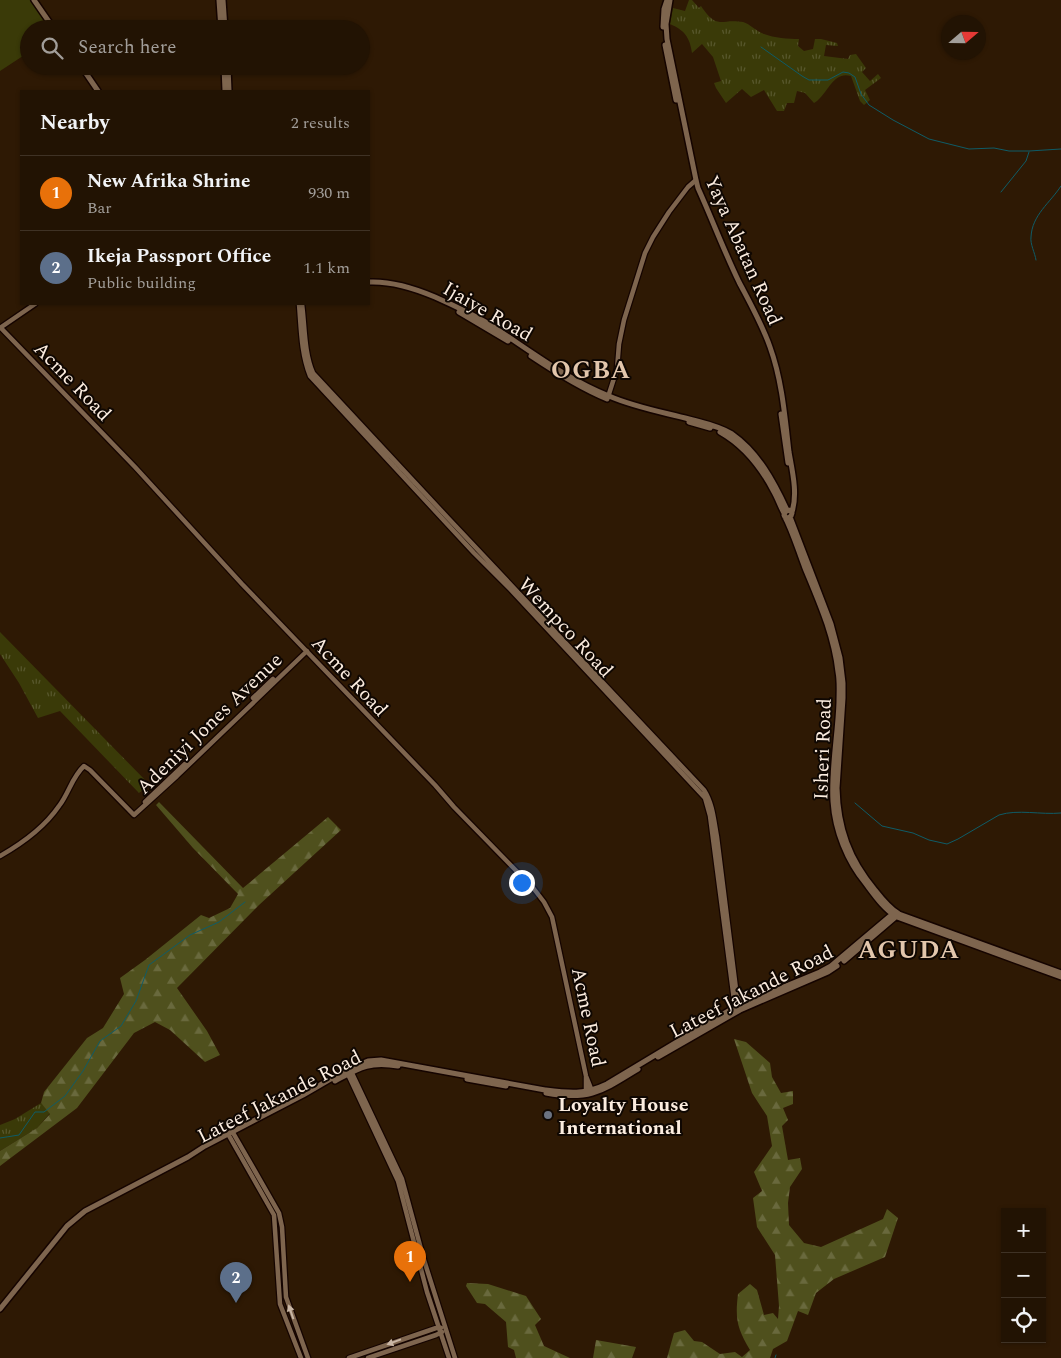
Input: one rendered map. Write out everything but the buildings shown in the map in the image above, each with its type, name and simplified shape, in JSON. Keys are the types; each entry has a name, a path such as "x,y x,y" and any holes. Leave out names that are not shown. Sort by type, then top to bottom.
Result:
{"main road":[{"path":"34,0 48,20"},
{"path":"219,0 220,20"},
{"path":"223,0 224,20"},
{"name":"Yaya Abatan Road","path":"668,0 664,9 665,46 694,181 732,271 757,323 768,351 779,396 790,478 791,500 788,513"},
{"path":"86,75 97,90"},
{"path":"224,75 225,90"},
{"path":"228,75 229,90"},
{"name":"Ijaiye Road","path":"370,284 401,288 448,305 574,384 595,394 699,423"},
{"name":"Isheri Road","path":"699,423 722,429 747,446 771,478 788,513 835,634 840,658 842,722 837,801 841,825 850,853 859,869 896,915 909,922 1061,977"},
{"name":"Isheri Road","path":"896,915 1061,972"},
{"name":"Lateef Jakande Road","path":"738,1008 828,972 853,954 896,915"},
{"name":"Lateef Jakande Road","path":"0,1309 66,1226 79,1215 188,1157 199,1149 349,1071 381,1064 567,1097 580,1096 607,1084 746,1002 832,966 896,915"},
{"path":"878,932 898,922 909,922"},
{"path":"737,997 741,1001 746,1002"}],"street":[{"path":"608,397 616,368 624,320 645,253 669,212 694,181"},
{"path":"1,328 34,305"},
{"name":"Wempco Road","path":"300,305 302,345 306,367 310,376 700,793 707,804 715,838 738,1008"},
{"name":"Acme Road","path":"1,328 135,467 239,580 544,902 552,917 556,931 586,1076 592,1092"},
{"name":"Adeniyi Jones Avenue","path":"0,856 37,832 50,818 64,798 77,773 84,766 133,814 177,776 306,650"},
{"name":"Wempco Road","path":"715,838 738,1008"},
{"path":"349,1071 402,1179 425,1283 449,1358"},
{"path":"586,1076 586,1093"},
{"path":"231,1134 243,1150 279,1213 282,1227 286,1297 308,1358"},
{"path":"231,1134 238,1152 274,1216 279,1298 300,1356 306,1352"},
{"path":"238,1152 243,1150"},
{"path":"410,1217 455,1358"},
{"path":"349,1358 439,1327 445,1329"},
{"path":"368,1358 441,1333 445,1329"},
{"path":"418,1334 420,1340"}],"green space":[{"path":"0,0 30,0 44,20 20,20 20,58 0,71"},
{"path":"689,0 692,0 699,8 701,6 716,21 743,22 761,33 781,38 799,39 798,46 804,51 813,49 815,39 837,43 838,46 826,45 824,56 848,59 850,55 856,54 866,68 862,72 870,81 878,74 881,78 865,90 870,100 864,105 860,101 851,76 845,75 837,78 814,103 805,93 797,91 794,103 787,103 784,111 777,111 764,90 751,97 742,89 726,103 714,83 721,81 713,57 702,44 692,53 686,35 670,24 673,8 685,11"},
{"path":"0,632 149,784 139,793 60,711 38,718 19,683 0,654"},
{"path":"159,802 243,888 328,817 341,830 259,905 177,988 207,1031 220,1055 205,1062 170,1030 155,1022 134,1033 77,1108 0,1166 0,1151 37,1128 50,1114 41,1103 44,1092 87,1038 103,1028 124,994 120,978 201,915 209,918 230,908 238,894 193,848 156,805"},
{"path":"734,1039 746,1042 770,1063 772,1077 781,1093 793,1091 793,1104 783,1108 788,1120 782,1126 788,1160 800,1158 802,1169 790,1187 788,1203 789,1225 804,1243 821,1247 883,1219 887,1209 898,1218 885,1257 834,1279 816,1293 808,1315 798,1311 787,1341 773,1349 770,1358 667,1358 674,1333 685,1330 694,1341 702,1342 720,1354 735,1352 742,1357 750,1350 738,1323 737,1310 738,1294 750,1284 757,1290 764,1315 773,1313 778,1319 779,1306 775,1255 757,1227 753,1198 762,1191 754,1172 772,1146 767,1116 752,1093"},
{"path":"41,1103 50,1113 37,1128 0,1151 0,1125 15,1119"},
{"path":"467,1283 488,1284 526,1296 541,1319 535,1325 544,1346 570,1358 516,1358 514,1350 508,1347 506,1322 485,1304 477,1303 466,1286"},
{"path":"596,1340 636,1347 632,1358 593,1358"}],"waterway":[{"path":"761,47 809,80 828,80 843,72 849,73 855,77 861,94 869,105 929,139 969,149 994,148 1009,151 1061,149"},
{"path":"1001,192 1026,161 1029,152"},
{"path":"1036,260 1031,243 1032,229 1038,216 1061,186"},
{"path":"855,803 882,826 913,833 929,840 947,844 1006,813 1061,813"},
{"path":"0,1138 19,1135 35,1112 44,1112 65,1096 83,1071 100,1041 121,1026 136,1001 149,965 190,935 219,922 245,902"}],"place":[{"name":"Loyalty House International","path":"548,1115"},
{"name":"New Afrika Shrine","path":"410,1282"},
{"name":"Ikeja Passport Office","path":"236,1303"}],"district":[{"name":"OGBA","path":"591,369"},
{"name":"AGUDA","path":"909,949"}]}
